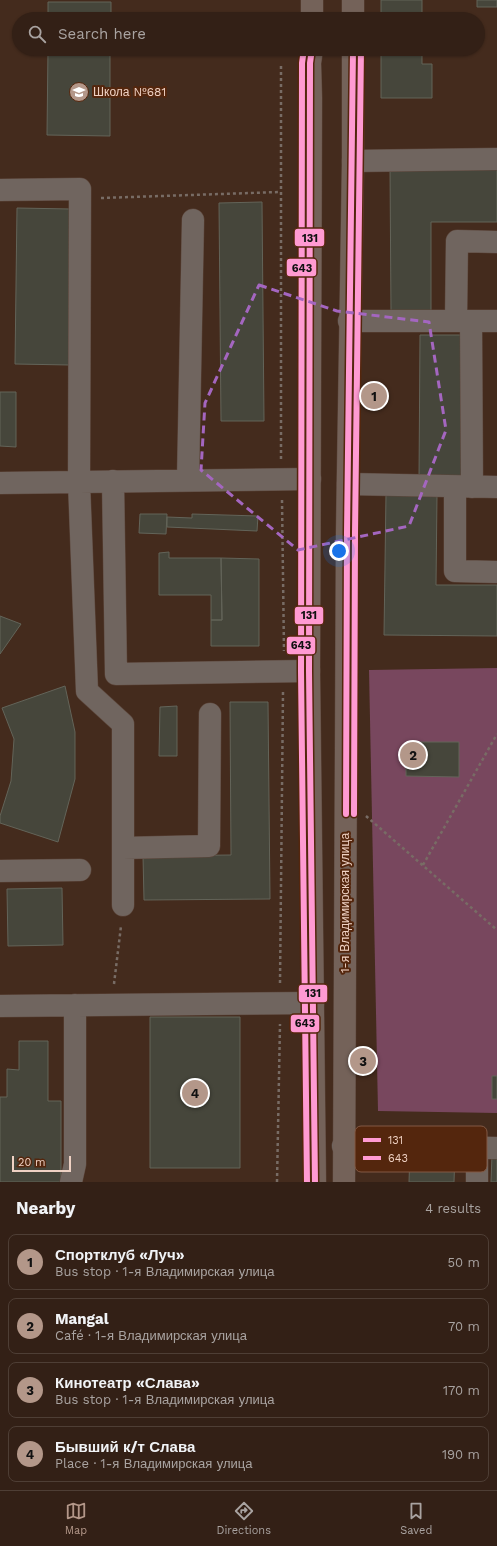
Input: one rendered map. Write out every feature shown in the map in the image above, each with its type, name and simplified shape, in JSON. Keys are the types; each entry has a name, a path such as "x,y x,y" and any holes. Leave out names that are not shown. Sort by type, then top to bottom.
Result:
{"main road":[{"path":"312,0 312,12"},
{"path":"352,0 352,12"},
{"path":"311,56 309,671 315,1182"},
{"name":"1-я Владимирская улица","path":"344,1182 343,1146 349,320 353,161 353,56"}],"lane":[{"path":"353,161 497,159"},
{"path":"0,190 80,189 79,482 87,692 123,724 123,905"},
{"path":"188,480 193,220"},
{"path":"497,242 458,241 464,321 464,487 455,571 497,572"},
{"path":"349,320 497,321"},
{"path":"0,483 310,479"},
{"path":"113,481 116,674 309,671"},
{"path":"348,484 497,487"},
{"path":"123,848 209,846 210,714"},
{"path":"0,871 80,870"},
{"path":"1,1007 111,1004 313,1003"},
{"path":"71,1182 75,1164 75,1005"},
{"path":"343,1146 355,1146"},
{"path":"477,1182 480,1172"}],"path":[{"path":"277,1182 284,671 283,530 281,479 281,64"},
{"path":"98,198 280,192"},
{"path":"423,865 497,734"},
{"path":"361,811 497,930"},
{"path":"111,1004 123,905"}],"highlighted area":[{"path":"259,285 337,311 429,322 446,430 409,526 298,550 201,470 205,403"}],"shaded area":[{"path":"497,668 497,1113 378,1111 369,670"}],"building":[{"path":"381,0 422,0 422,12 381,12"},
{"path":"477,0 497,0 497,7 477,7"},
{"path":"48,2 111,2 111,12 48,12"},
{"name":"Школа №681","path":"48,56 110,56 110,136 47,135"},
{"path":"381,56 422,56 422,64 432,64 432,98 381,98"},
{"path":"390,166 497,166 497,222 431,222 431,313 391,313"},
{"path":"262,202 264,421 221,421 219,203"},
{"path":"17,208 71,209 70,365 15,364"},
{"path":"420,335 468,335 467,480 419,480"},
{"path":"0,392 16,392 16,447 0,446"},
{"path":"386,494 437,495 436,585 497,585 497,636 384,635"},
{"path":"140,514 167,514 166,534 139,533"},
{"path":"192,514 258,516 257,531 167,527 167,517 192,518"},
{"path":"169,552 169,558 221,558 222,620 211,620 211,595 159,595 159,553"},
{"path":"221,558 259,559 259,646 211,646 211,620 222,620"},
{"path":"0,616 21,624 0,654"},
{"path":"65,686 75,732 75,779 58,842 0,823 0,816 11,781 14,739 2,708"},
{"path":"230,702 268,702 270,899 144,900 143,856 231,855"},
{"path":"177,706 177,756 159,756 160,707"},
{"path":"406,742 459,742 459,777 406,776"},
{"path":"62,888 63,945 8,946 7,889"},
{"path":"150,1017 240,1017 240,1168 150,1168"},
{"path":"19,1041 48,1041 48,1101 61,1101 61,1182 0,1182 0,1097 7,1097 7,1069 19,1070"},
{"path":"492,1076 497,1076 497,1099 492,1099"},
{"path":"492,1155 497,1155 497,1182 491,1182"},
{"path":"409,1172 454,1172 454,1182 409,1182"}],"transit line":[{"name":"643","path":"303,56 301,671 307,1182"},
{"name":"131","path":"311,56 309,671 315,1182"},
{"name":"131","path":"346,814 347,533 353,56"},
{"name":"643","path":"354,814 355,533 361,56"}],"place":[{"name":"Школа №681","path":"79,92"},
{"name":"Спортклуб «Луч»","path":"374,396"},
{"name":"Mangal","path":"413,755"},
{"name":"Кинотеатр «Слава»","path":"363,1061"},
{"name":"Бывший к/т Слава","path":"195,1093"}]}
